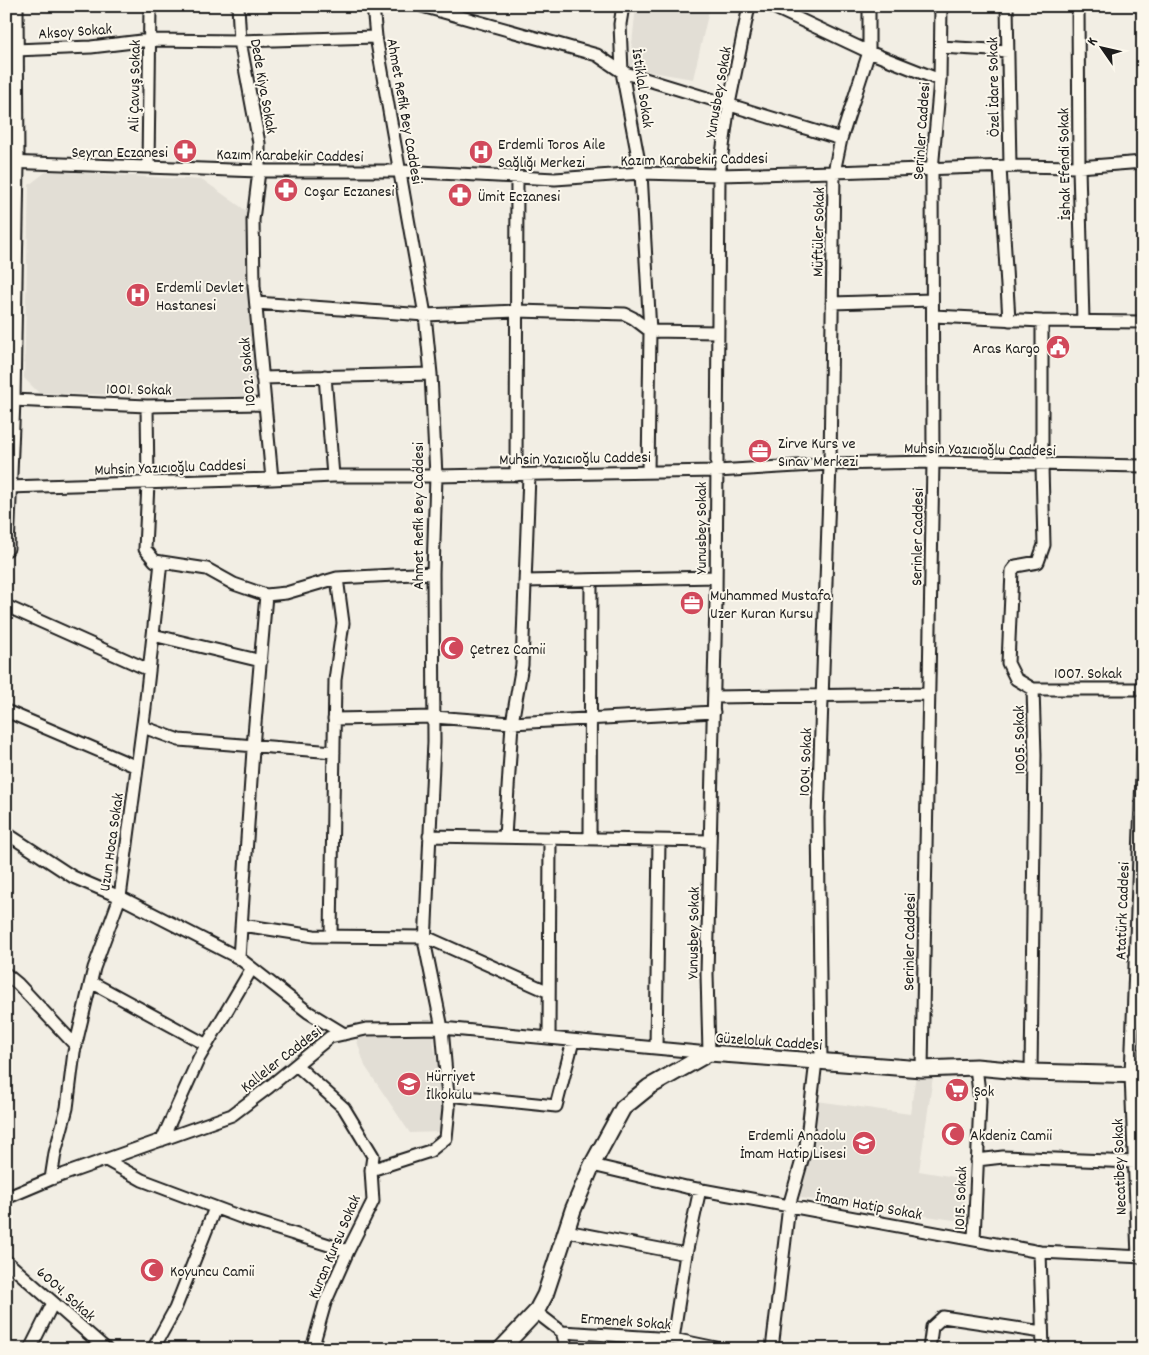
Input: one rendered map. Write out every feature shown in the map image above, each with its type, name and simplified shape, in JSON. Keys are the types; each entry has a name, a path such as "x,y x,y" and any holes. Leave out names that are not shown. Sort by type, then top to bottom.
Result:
{"main road":[{"path":"6,548 12,400 11,162 15,6"},
{"name":"Güzeloluk Caddesi","path":"501,1349 536,1312 545,1295 573,1210 592,1165 624,1108 649,1087 709,1053 922,1069 976,1067 1032,1072 1137,1075"}],"street":[{"name":"Ali Çavuş Sokak","path":"148,166 150,6"},
{"name":"Dede Kiya Sokak","path":"238,6 240,41 259,143 259,171"},
{"name":"Ahmet Refik Bey Caddesi","path":"370,1170 430,1150 446,1138 450,1108 442,1028 425,945 434,717 433,573 436,476 431,374 426,315 376,37 373,6"},
{"path":"422,6 597,55 622,72 842,138"},
{"name":"İstiklal Sokak","path":"623,6 620,24 622,72 641,173 650,331 648,472"},
{"name":"Yunusbey Sokak","path":"709,1053 707,974 714,712 719,175 729,104 749,6"},
{"path":"771,6 869,52 940,80"},
{"name":"Müftüler Sokak","path":"830,464 834,172 842,138 869,52 869,6"},
{"name":"Serinler Caddesi","path":"922,1069 933,462 932,170 940,80 941,6"},
{"name":"Özel İdare Sokak","path":"1007,6 1008,51 1005,166 1009,320"},
{"name":"İshak Efendi Sokak","path":"1078,6 1079,167 1083,321"},
{"name":"Aksoy Sokak","path":"15,50 91,47 150,40 240,41 376,37"},
{"path":"941,47 1008,51"},
{"name":"Kazım Karabekir Caddesi","path":"11,162 259,171 401,171 555,179 641,173 719,175 932,170 1005,166 1079,167 1143,162"},
{"name":"1002. Sokak","path":"259,171 253,220 256,303 272,480"},
{"path":"516,475 517,178"},
{"path":"832,303 932,300"},
{"path":"256,303 426,315 517,311 625,314 634,318 650,331 718,332"},
{"path":"933,316 1042,321 1143,322"},
{"name":"1005. Sokak","path":"1032,1072 1035,755 1033,688 1016,679 1008,663 1012,571 1016,566 1038,562 1044,545 1042,321"},
{"path":"262,378 431,374"},
{"path":"325,376 333,476"},
{"name":"1001. Sokak","path":"12,400 147,406 265,404"},
{"path":"147,406 148,483 145,549 155,561 207,570 234,584 266,595 286,593 337,578 433,573"},
{"name":"Muhsin Yazıcıoğlu Caddesi","path":"8,487 272,480 333,476 529,475 717,471 830,464 933,462 1042,466 1143,466"},
{"name":"1004. Sokak","path":"772,1349 789,1206 806,1146 818,1061 818,818 830,464"},
{"path":"505,837 512,723 522,665 529,475"},
{"name":"Uzun Hoca Sokak","path":"51,1179 54,1154 67,1108 76,1046 91,982 104,938 120,897 161,562"},
{"path":"525,581 716,577"},
{"path":"331,936 335,680 343,623 337,578"},
{"path":"590,839 592,718 591,580"},
{"path":"240,958 253,744 266,595"},
{"path":"6,606 149,670"},
{"path":"153,635 261,661"},
{"name":"1007. Sokak","path":"1033,688 1143,689"},
{"path":"714,697 929,694"},
{"path":"6,712 137,767"},
{"path":"334,720 434,717 512,723 714,712"},
{"path":"142,727 179,740 253,744 334,752"},
{"name":"Atatürk Caddesi","path":"1137,1075 1143,747"},
{"path":"6,834 73,877 120,897 240,958 308,1012 344,1034"},
{"path":"430,836 710,841"},
{"path":"549,1038 550,838"},
{"path":"656,1048 659,841"},
{"path":"242,925 314,936 426,938 549,992"},
{"path":"162,1140 199,1058 252,968"},
{"path":"6,974 18,984 76,1046"},
{"path":"91,982 207,1045"},
{"name":"Kalleler Caddesi","path":"6,1198 51,1179 232,1115 330,1037 366,1029 442,1028 709,1053"},
{"path":"448,1095 556,1106 573,1041"},
{"name":"Kuran Kursu Sokak","path":"296,1065 344,1108 373,1156 370,1170 373,1200 325,1303 312,1349"},
{"name":"1015. Sokak","path":"974,1239 980,1101 976,1067"},
{"name":"Necatibey Sokak","path":"1137,1075 1134,1162 1139,1183 1140,1257"},
{"path":"977,1160 1003,1158 1134,1162"},
{"path":"106,1160 142,1180 215,1208 348,1251"},
{"name":"İmam Hatip Sokak","path":"592,1165 700,1189 1040,1252 1140,1257"},
{"path":"673,1339 686,1254 700,1189"},
{"path":"153,1349 175,1309 215,1208"},
{"path":"566,1232 686,1254"},
{"path":"1040,1252 1043,1349"},
{"name":"6004. Sokak","path":"6,1261 106,1349"},
{"path":"30,1349 53,1303"},
{"name":"Ermenek Sokak","path":"536,1312 562,1332 673,1339 721,1349"},
{"path":"929,1349 932,1327 943,1317 1042,1332"},
{"path":"562,1332 567,1349"}],"shaded area":[{"path":"636,6 710,6 693,79 634,69 630,63"},
{"name":"Erdemli Devlet Hastanesi","path":"47,171 203,180 248,212 254,393 248,398 39,393 24,378 29,185"},
{"name":"Hürriyet İlkokulu","path":"432,1032 443,1102 441,1132 410,1133 365,1066 356,1038"},
{"name":"Erdemli Anadolu İmam Hatip Lisesi","path":"916,1075 933,1077 919,1171 967,1179 961,1221 802,1198 797,1191 810,1100 910,1114"}],"place":[{"name":"Seyran Eczanesi","path":"185,151"},
{"name":"Erdemli Toros Aile Sağlığı Merkezi","path":"481,152"},
{"name":"Coşar Eczanesi","path":"286,190"},
{"name":"Ümit Eczanesi","path":"460,195"},
{"name":"Erdemli Devlet Hastanesi","path":"138,295"},
{"name":"Aras Kargo","path":"1058,347"},
{"name":"Zirve Kurs ve Sınav Merkezi","path":"760,451"},
{"name":"Muhammed Mustafa Uzer Kuran Kursu","path":"692,603"},
{"name":"Çetrez Camii","path":"452,648"},
{"name":"Hürriyet İlkokulu","path":"409,1084"},
{"name":"Şok","path":"957,1090"},
{"name":"Akdeniz Camii","path":"953,1134"},
{"name":"Erdemli Anadolu İmam Hatip Lisesi","path":"864,1143"},
{"name":"Koyuncu Camii","path":"152,1270"}]}
